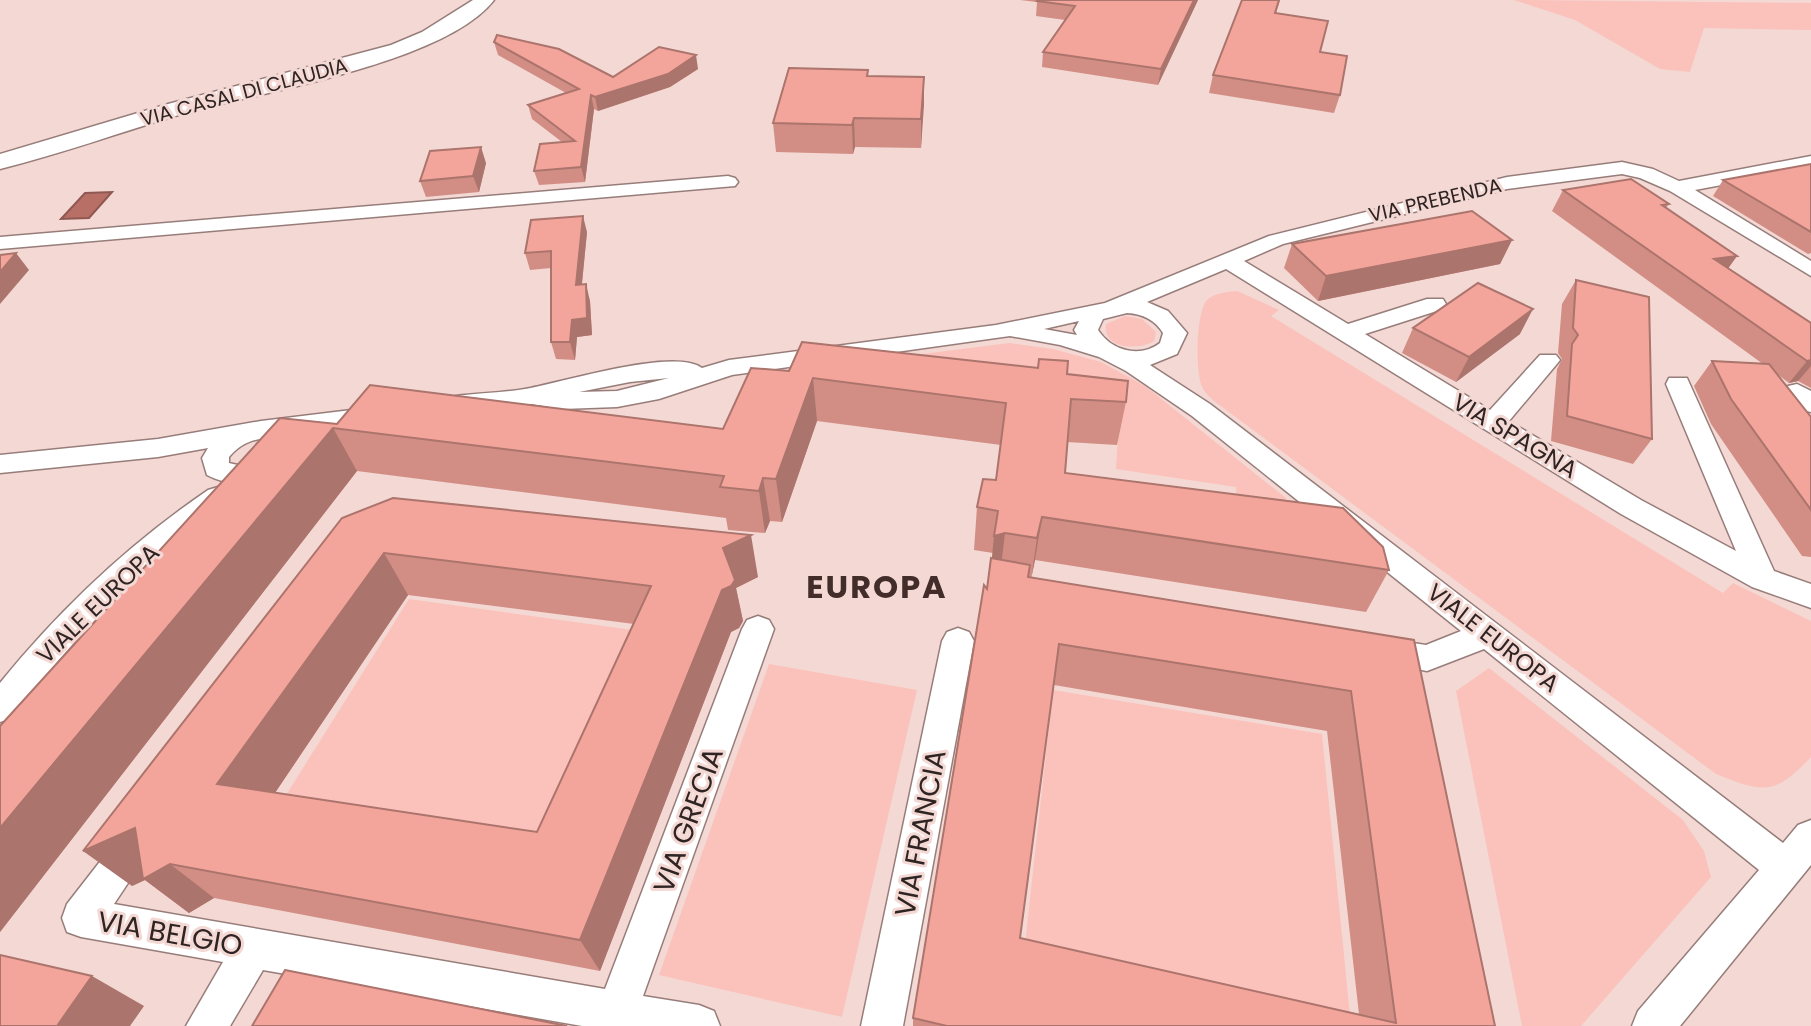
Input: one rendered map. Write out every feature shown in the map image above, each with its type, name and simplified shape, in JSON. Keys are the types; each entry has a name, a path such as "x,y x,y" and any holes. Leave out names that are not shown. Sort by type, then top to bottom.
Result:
{"street":[{"name":"VIA CASAL DI CLAUDIA","path":"0,162 170,111 382,54 433,34 485,1"},
{"path":"1677,187 1811,162"},
{"name":"VIA PREBENDA","path":"1111,308 1306,230 1520,180 1622,168 1646,173 1677,187 1811,270"},
{"path":"0,243 728,182"},
{"name":"VIA SPAGNA","path":"1226,260 1631,507 1763,579 1811,596"},
{"name":"VIA PREBENDA","path":"1170,325 1179,299 1200,274"},
{"path":"1345,333 1435,304"},
{"name":"VIALE EUROPA","path":"1111,308 1088,322 1086,330 1096,346 1201,410 1785,867"},
{"name":"VIALE EUROPA","path":"437,406 530,396 562,401 626,398 666,388 708,372 801,356 996,332 1111,308 1149,310 1170,325 1175,333 1174,342 1168,350 1147,358 1114,355 1052,336 996,332"},
{"name":"VIALE EUROPA","path":"1168,350 1177,378 1201,410"},
{"path":"1493,423 1548,360"},
{"path":"1678,384 1763,579"},
{"name":"VIALE EUROPA","path":"0,464 158,448 405,409"},
{"name":"VIALE EUROPA","path":"0,708 54,643 98,598 203,507 267,467 367,416"},
{"path":"158,448 234,476 267,467 289,446 285,434 256,431"},
{"name":"VIALE EUROPA","path":"203,507 217,468 219,451 256,431"},
{"name":"VIA GRECIA","path":"617,1012 758,629"},
{"path":"1351,646 1427,658 1488,634"},
{"name":"VIA FRANCIA","path":"882,1026 958,641"},
{"name":"VIA BELGIO","path":"157,815 81,918 254,948 300,971 617,1012 699,1026"},
{"path":"1653,1026 1811,837"},
{"path":"207,1026 254,948"}],"shaded area":[{"path":"1514,0 1811,3 1811,30 1704,28 1690,72 1660,69 1575,20"},
{"path":"112,192 89,218 61,219 85,193"},
{"path":"1237,291 1279,310 1271,316 1723,593 1733,583 1811,621 1811,757 1787,779 1768,787 1746,785 1716,774 1214,401 1203,389 1198,368 1201,316 1207,300 1221,293"},
{"path":"1125,316 1142,319 1156,332 1154,341 1131,347 1110,339 1106,324"},
{"path":"1009,343 1053,349 1101,362 1145,386 1286,498 1282,509 1237,503 1236,487 1116,469 1119,421 891,358"},
{"path":"409,599 654,633 558,867 271,819"},
{"path":"769,664 917,690 842,1017 659,975"},
{"path":"1489,668 1683,820 1704,851 1711,877 1581,1026 1522,1026 1456,691"},
{"path":"1053,690 1322,734 1351,1026 1023,962"}],"building":[{"path":"1038,0 1194,0 1161,69 1043,52 1075,6"},
{"path":"1242,0 1279,0 1275,13 1328,21 1320,52 1347,56 1340,95 1213,75"},
{"path":"497,35 559,49 613,77 659,47 696,55 668,74 595,97 591,95 581,167 534,171 540,144 575,141 528,105 579,89 494,42"},
{"path":"789,68 868,70 867,76 924,77 921,119 854,118 852,125 773,123"},
{"path":"481,147 473,176 420,181 430,151"},
{"path":"1811,164 1811,232 1723,180"},
{"path":"1631,179 1669,204 1662,205 1737,256 1714,259 1811,323 1811,360 1807,361 1563,190"},
{"path":"1472,211 1512,240 1326,276 1292,244"},
{"path":"583,216 576,285 586,284 587,318 572,320 570,342 551,342 551,251 525,253 531,220"},
{"path":"16,253 0,272 0,255"},
{"path":"1576,280 1649,297 1652,439 1567,416 1572,344 1578,335 1573,328"},
{"path":"1478,283 1533,309 1469,357 1413,328"},
{"path":"802,342 1038,368 1039,359 1068,361 1067,374 1128,381 1126,402 1071,399 1065,473 1343,508 1383,547 1389,570 1042,517 1037,538 1005,533 994,536 998,511 977,507 983,479 996,480 1006,403 813,378 776,479 763,478 759,491 720,487 724,476 333,428 0,828 0,726 280,418 337,424 370,385 723,429 751,368 789,371"},
{"path":"1712,361 1769,364 1811,417 1811,510 1731,399"},
{"path":"393,498 751,535 723,548 735,580 722,590 580,940 170,864 143,879 135,828 83,851 342,518","holes":["384,553 651,586 537,832 217,784"]},
{"path":"991,558 1030,565 1028,577 1414,640 1495,1026 947,1026 913,1018 984,585 987,589","holes":["1059,644 1351,691 1396,1023 1020,938"]},
{"path":"0,955 92,976 57,1026 0,1026"},
{"path":"285,970 567,1026 252,1026"}],"district":[{"name":"EUROPA","path":"877,587"}]}
